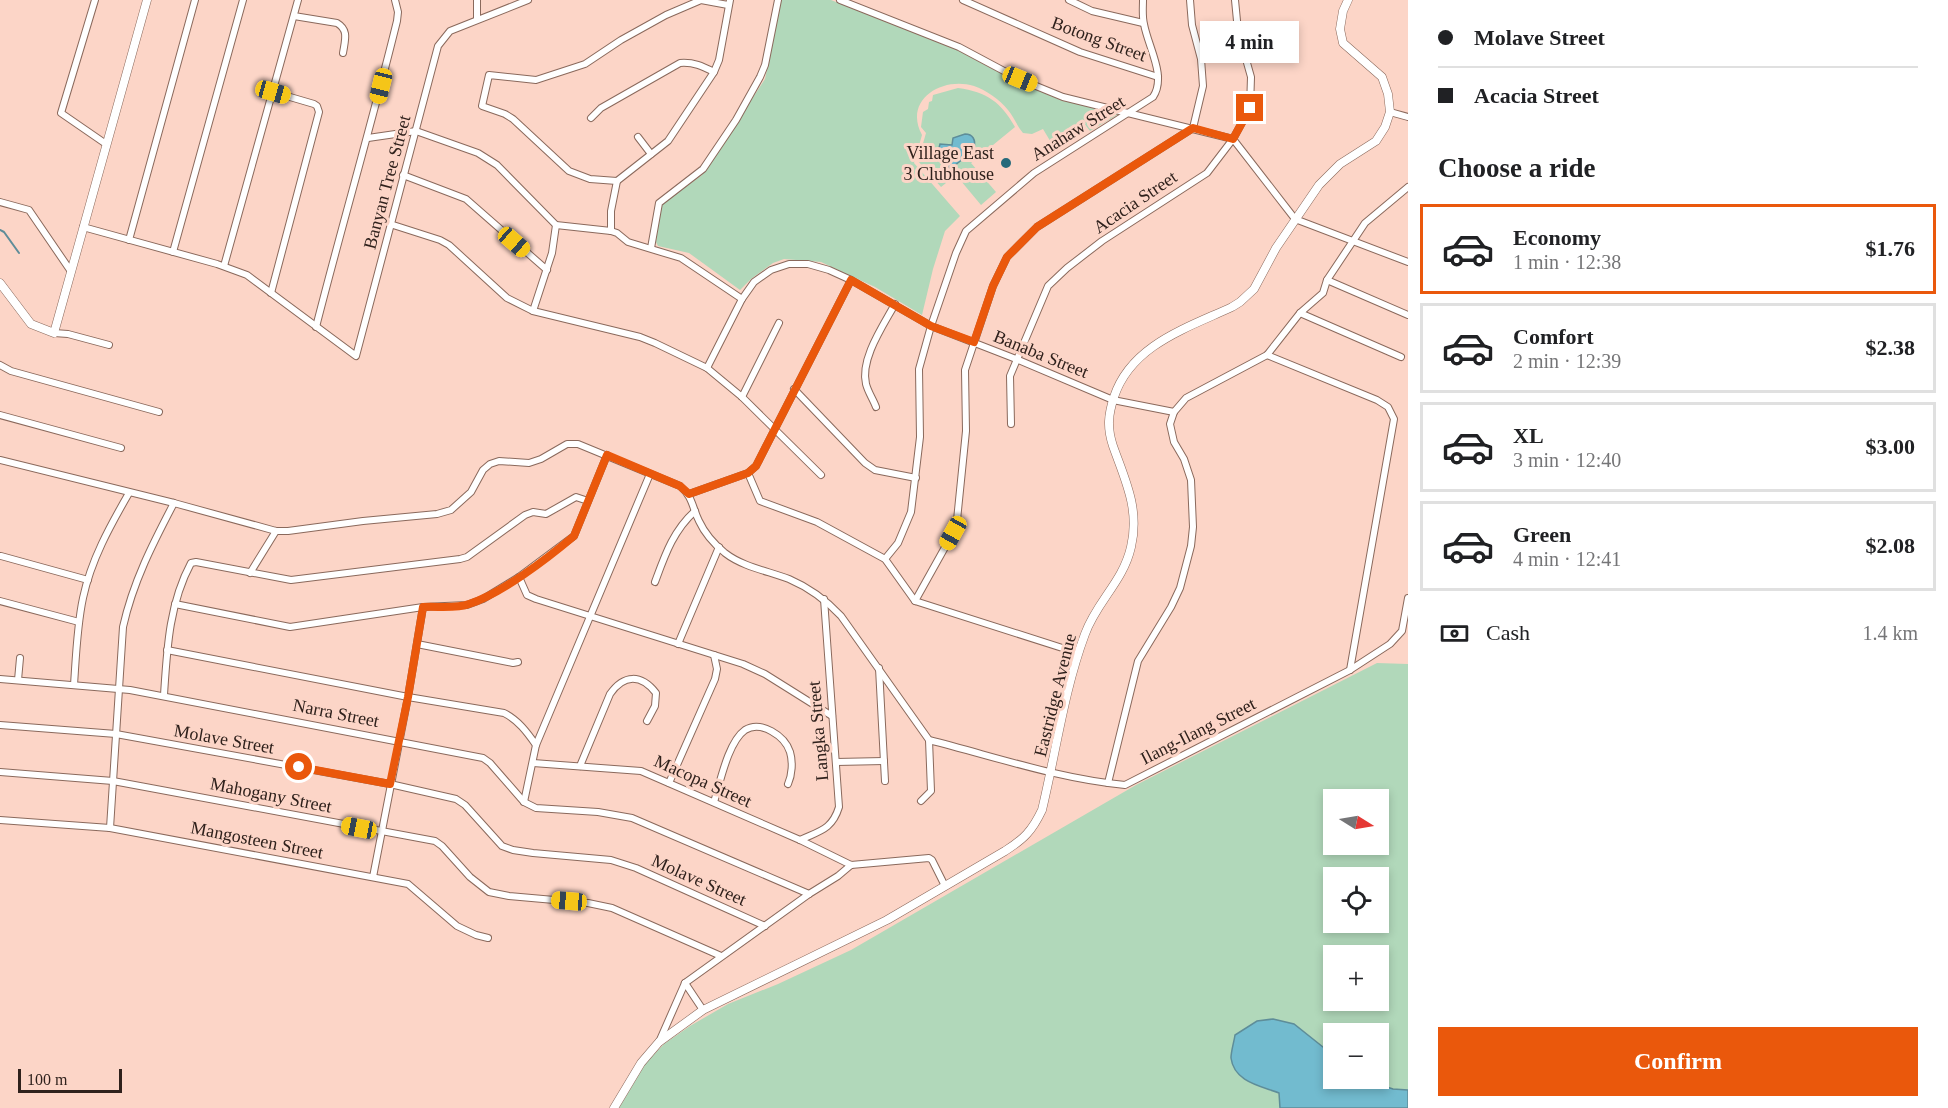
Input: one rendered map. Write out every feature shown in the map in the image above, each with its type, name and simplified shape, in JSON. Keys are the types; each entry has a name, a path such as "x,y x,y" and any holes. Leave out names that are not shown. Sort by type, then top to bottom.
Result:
{"street":[{"path":"95,0 61,113 106,144"},
{"path":"54,333 147,0"},
{"path":"129,240 195,0"},
{"path":"173,252 243,0"},
{"path":"224,266 298,0"},
{"path":"83,227 224,266 247,275 316,327 344,218 368,138 397,21 398,12 395,0"},
{"path":"477,0 477,19"},
{"name":"Banyan Tree Street","path":"316,327 356,356 438,46 450,31 528,0"},
{"path":"701,0 729,3 719,60 714,72 668,141 616,180 590,179 569,171 513,119 482,106 489,75 536,80 585,64 666,15 701,0"},
{"path":"651,248 659,203 703,169 736,120 760,77 765,65 778,0"},
{"path":"840,0 959,46 1020,79 1063,97 1233,139 1296,219 1408,262"},
{"name":"Botong Street","path":"963,0 1080,52 1158,77"},
{"path":"1069,0 1092,10 1143,23"},
{"path":"1143,0 1143,23 1158,77"},
{"path":"915,601 953,533 957,520 966,431 965,370 993,286 1007,257 1037,227 1193,128 1203,86 1201,59 1192,25 1190,0"},
{"name":"Acacia Street","path":"1011,424 1010,376 1048,286 1102,241 1207,173 1233,139 1250,108 1251,77 1239,31 1234,0"},
{"path":"1348,0 1343,11 1340,29 1343,43 1382,77 1388,94 1390,112 1408,117"},
{"path":"294,16 337,23 342,26 346,35 343,53"},
{"path":"591,118 601,108 680,63 691,62 714,72"},
{"name":"Anahaw Street","path":"885,559 898,543 911,512 920,437 919,369 931,326 966,231 1034,173 1153,98 1157,91 1158,77"},
{"path":"271,294 319,112 314,104 273,92"},
{"name":"Eastridge Avenue","path":"614,1108 641,1063 659,1042 703,1010 887,920 1020,842 1033,828 1042,810 1078,653 1096,609 1120,577 1131,549 1134,531 1129,487 1113,443 1108,419 1120,382 1129,369 1166,337 1232,307 1254,289 1276,248 1319,184 1340,164 1376,141 1390,112"},
{"path":"368,138 416,131 478,153 497,165 556,225 611,231 628,242 681,258 742,299"},
{"path":"638,137 651,154"},
{"path":"403,175 466,199 547,270"},
{"path":"611,231 611,211 616,180"},
{"path":"1108,783 1138,661 1180,588 1191,546 1193,527 1191,480 1184,459 1174,442 1170,424 1174,412 1186,398 1267,355 1300,313 1323,293 1327,280 1365,223 1408,187"},
{"path":"0,202 29,210 70,270"},
{"path":"390,224 449,245 507,298 533,311 640,337 707,368 742,397 821,475"},
{"path":"533,311 552,253 556,225"},
{"name":"Banaba Street","path":"707,368 742,299 754,282 771,270 789,264 808,264 851,280 931,326 1113,400 1174,412"},
{"path":"689,494 748,473 756,466 851,280"},
{"path":"1327,280 1408,315"},
{"path":"0,283 31,324 54,333 68,334 110,345"},
{"path":"876,407 866,384 865,369 869,355 895,304"},
{"path":"1300,313 1401,357"},
{"path":"742,397 779,323"},
{"path":"1267,355 1377,400 1388,407 1394,419 1350,670"},
{"path":"0,365 11,371 159,412"},
{"path":"794,389 874,470 916,478"},
{"path":"0,415 121,448"},
{"path":"0,460 276,531 437,514 451,510 471,492 483,470 490,464 499,461 530,462 541,459 567,444 578,444 680,486 689,494 706,532 727,555 742,563 789,579 824,599 841,616 929,740 931,791 921,801"},
{"path":"175,604 290,627 423,607 467,605 483,599 519,577 574,536 607,455"},
{"path":"748,473 760,501 817,522 885,559 915,601 1078,653"},
{"path":"650,474 536,745 524,802 536,808 598,812 632,818 809,894"},
{"path":"74,685 79,622 88,580 103,540 129,493"},
{"path":"164,695 170,622 185,574 192,563 291,580 460,559 467,557 525,515 533,512 546,514 576,497 588,501"},
{"path":"110,828 123,627 129,602 148,552 174,503"},
{"path":"655,582 672,539 680,526 695,511"},
{"path":"250,573 276,531"},
{"path":"678,644 719,547"},
{"path":"1,556 88,580"},
{"path":"519,577 527,595 743,664 765,674 832,716"},
{"name":"Ilang-Ilang Street","path":"929,740 1051,771 1125,785 1350,670 1390,644 1402,632 1408,597"},
{"name":"Langka Street","path":"800,840 829,826 836,818 839,807 824,599"},
{"path":"0,601 79,622"},
{"path":"373,877 423,607"},
{"path":"417,644 513,663 518,662"},
{"path":"167,650 408,697 504,713 514,718 536,745"},
{"path":"669,783 715,679 717,669 714,655"},
{"path":"18,680 20,658"},
{"path":"879,668 885,781"},
{"name":"Narra Street","path":"0,679 164,695 483,758 524,802"},
{"path":"579,766 616,684 625,679 638,679 648,683 656,693 655,705 647,721"},
{"name":"Molave Street","path":"0,725 116,734 390,784 456,799 465,805 502,846 513,850 611,860 636,868 765,926"},
{"path":"714,802 733,746 745,730 757,727 770,731 783,739 790,752 792,775 788,784"},
{"path":"836,762 884,761"},
{"name":"Macopa Street","path":"532,763 641,771 800,840 851,865"},
{"name":"Mahogany Street","path":"0,772 113,781 435,842 442,846 470,876 489,892 588,903 612,908 721,956"},
{"name":"Mangosteen Street","path":"0,820 110,828 408,884 457,926 488,938"},
{"path":"659,1042 685,982 851,865 928,858 932,860 945,886"},
{"path":"685,982 703,1010"}],"green space":[{"path":"781,0 831,0 957,50 1017,82 1063,101 1117,110 1119,114 1090,131 1083,122 1086,128 1055,149 1043,129 1032,134 1023,133 1005,106 983,90 962,84 938,88 922,101 918,111 917,122 922,135 914,163 960,216 945,231 922,315 875,287 821,262 784,259 773,263 740,290 689,253 658,246 656,242 661,205 702,175 765,79"},
{"path":"958,88 977,92 992,100 1004,111 1015,127 971,163 996,192 981,205 956,175 941,187 918,161 926,133 921,127 923,112 928,109 933,95"},
{"path":"1377,663 1408,664 1408,1108 619,1108 646,1063 664,1044 690,1026 728,1004 851,950 1136,785"}],"water":[{"path":"965,134 973,138 974,148 972,146 968,148 972,152 950,169 947,164 948,159 938,152 940,144 952,145 953,138"},
{"path":"1273,1019 1294,1024 1323,1047 1323,1089 1389,1088 1408,1090 1408,1108 1280,1108 1279,1093 1249,1082 1237,1073 1233,1066 1231,1052 1235,1035 1257,1021"}],"waterway":[{"path":"0,230 4,232 19,253"}],"place":[{"name":"Village East 3 Clubhouse","path":"1006,163"}],"route":[{"path":"299,767 390,784 423,607 467,605 483,599 519,577 566,543 574,536 607,455 680,486 689,494 748,473 756,466 851,280 931,326 974,342 993,286 1007,257 1037,227 1193,128 1233,139 1250,108"}]}
